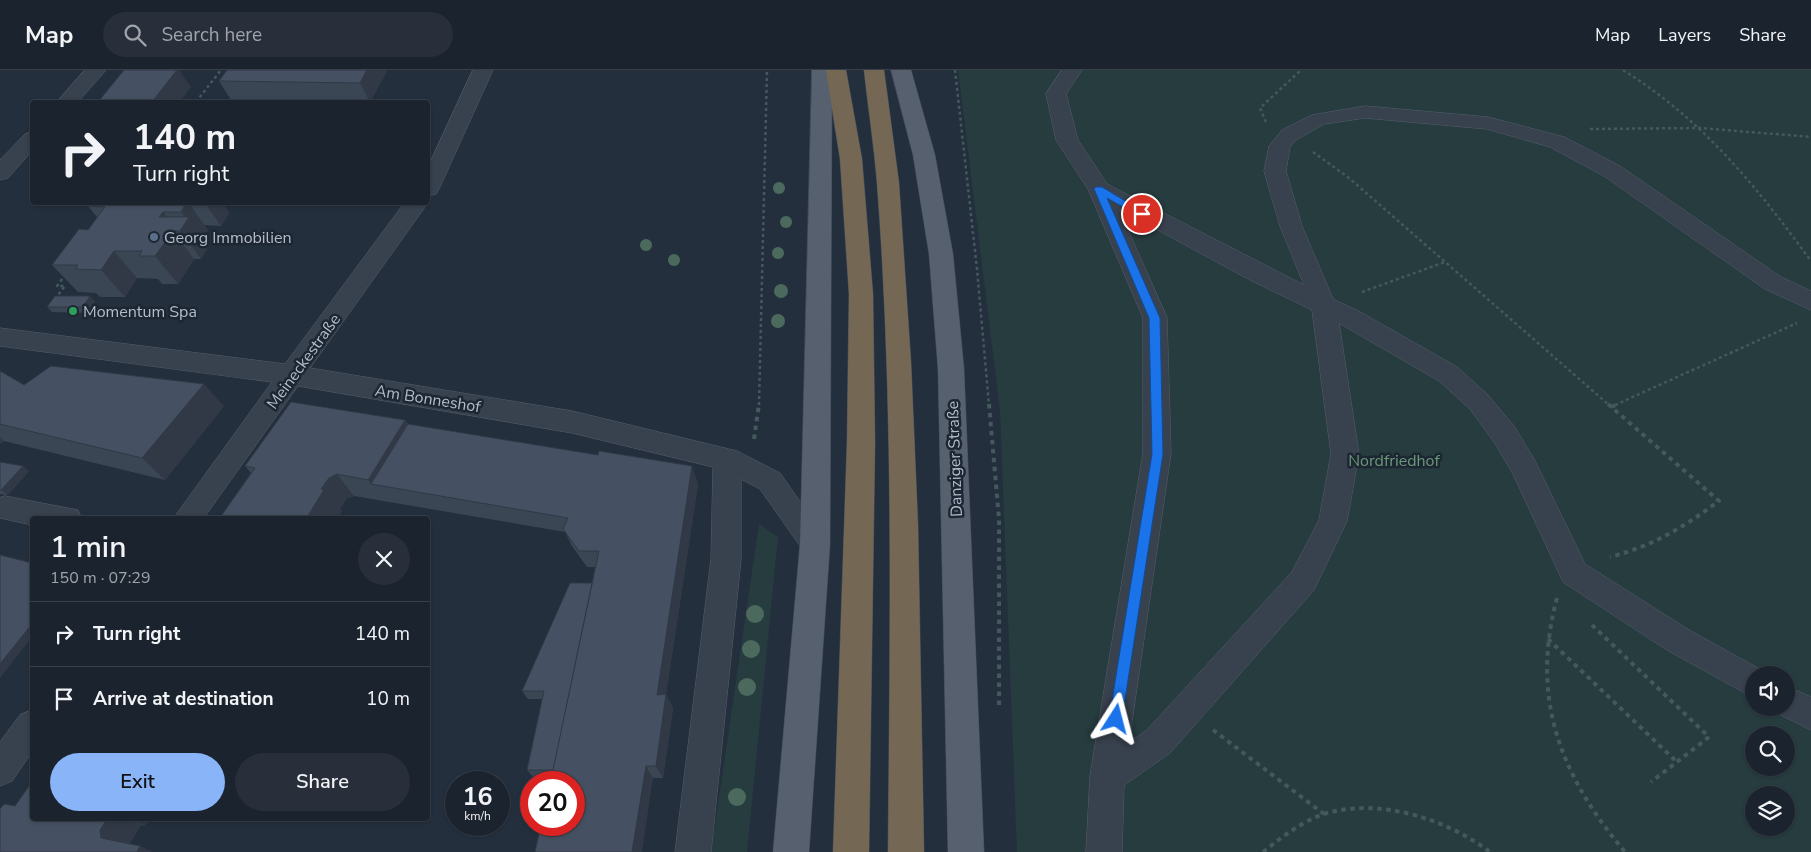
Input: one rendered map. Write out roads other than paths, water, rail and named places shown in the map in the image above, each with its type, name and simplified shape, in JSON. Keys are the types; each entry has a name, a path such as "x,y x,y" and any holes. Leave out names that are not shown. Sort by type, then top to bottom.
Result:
{"highway":[{"path":"836,70 851,159 860,294 861,442 851,852"},
{"path":"874,70 889,198 899,376 904,554 906,852"}],"main road":[{"path":"791,852 815,544 822,70"},
{"name":"Danziger Straße","path":"901,70 924,154 941,254 950,359 966,852"}],"street":[{"path":"68,100 96,70"},
{"path":"430,184 483,70"},
{"path":"1072,70 1056,94 1067,140 1099,189 1154,318 1157,444 1107,776 1104,852"},
{"path":"1107,776 1158,742 1303,581 1333,521 1345,454 1324,306 1291,226 1275,171 1280,146 1288,135 1319,119 1366,112 1488,123 1557,142 1612,171 1773,283 1806,311"},
{"path":"0,173 30,141"},
{"path":"1099,189 1157,222 1324,306 1448,374 1479,402 1500,428 1525,469 1574,573 1678,640 1745,678"},
{"name":"Meineckestraße","path":"189,516 416,205"},
{"name":"Am Bonneshof","path":"12,338 293,375 572,422 727,459 770,481 815,544"},
{"path":"693,852 726,559 727,459"},
{"path":"6,508 51,516"},
{"path":"1795,706 1811,714"},
{"path":"0,769 30,729"}],"place":[{"name":"Georg Immobilien","path":"154,237"},
{"name":"Momentum Spa","path":"73,311"}],"park label":[{"name":"Nordfriedhof","path":"1394,460"}]}
